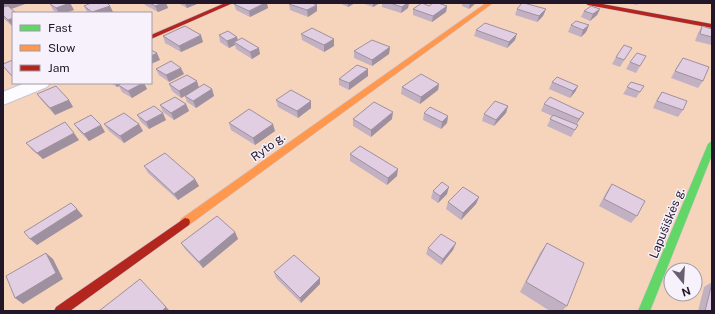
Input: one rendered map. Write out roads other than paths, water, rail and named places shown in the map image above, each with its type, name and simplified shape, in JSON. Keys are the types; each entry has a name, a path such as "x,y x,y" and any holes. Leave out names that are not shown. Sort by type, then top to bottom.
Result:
{"street":[{"path":"152,36 230,3"},
{"name":"Ryto g.","path":"60,311 490,3"},
{"path":"588,3 712,26"},
{"path":"3,99 40,84"},
{"name":"Lapušiškės g.","path":"644,311 712,144"}]}
